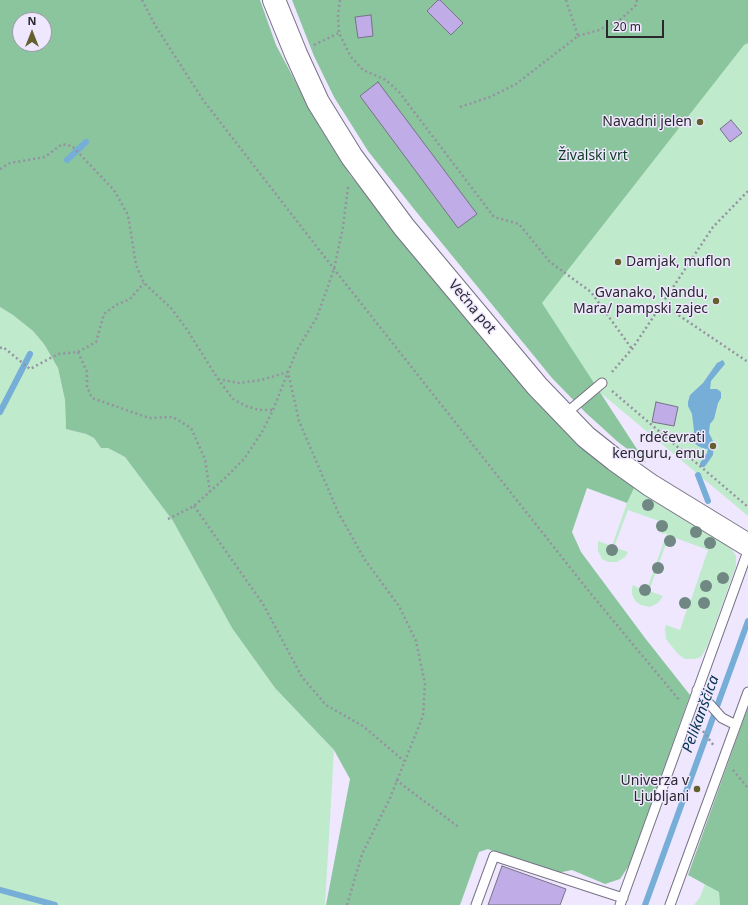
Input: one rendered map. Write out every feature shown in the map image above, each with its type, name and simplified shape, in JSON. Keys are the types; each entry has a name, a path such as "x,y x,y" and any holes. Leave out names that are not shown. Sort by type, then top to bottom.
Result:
{"main road":[{"name":"Večna pot","path":"274,0 318,102 352,157 404,227 537,386 586,437 615,460 650,485 748,545"}],"lane":[{"path":"564,415 602,383"},
{"path":"476,905 494,856 621,901 689,713 699,693 748,551"},
{"path":"670,905 748,692"},
{"path":"699,693 722,718 736,725"}],"path":[{"path":"142,0 155,25 203,100 334,269 587,589 689,713 718,751"},
{"path":"340,0 338,16 339,33 351,57 363,70 386,80 399,92 494,217 519,224 550,262 591,292 632,349"},
{"path":"566,0 578,36"},
{"path":"460,107 490,98 516,84 578,36 599,30 621,19 636,5 637,0"},
{"path":"296,54 339,33"},
{"path":"0,169 10,162 45,157 62,144 72,146 114,190 128,215 136,265 144,283 171,308 186,328 218,379 234,399 246,406 259,410 273,410"},
{"path":"168,519 194,506 210,492 244,459 262,432 273,410 297,350 317,317 334,269 342,227 352,157"},
{"path":"748,192 713,227 632,349 602,383 748,507"},
{"path":"0,348 4,347 30,369 58,354 78,352 96,342 104,314 116,305 130,299 144,283"},
{"path":"662,304 748,362"},
{"path":"78,352 87,372 87,387 92,398 149,418 174,417 191,428 205,460 210,492"},
{"path":"218,379 239,383 261,380 288,372"},
{"path":"288,372 299,421 338,512 365,560 398,606 416,641 425,684 423,716 390,798 362,854 347,905"},
{"path":"194,506 263,604 302,677 326,705 363,726 404,761"},
{"path":"396,780 460,828"}],"green space":[{"path":"0,0 260,0 276,45 319,126 350,175 533,399 593,456 614,473 635,486 627,503 587,488 572,532 581,552 645,638 690,695 630,864 620,879 605,884 572,870 547,875 488,849 479,852 460,905 326,905 350,779 334,750 275,688 232,628 173,521 125,457 108,448 101,448 94,438 86,434 66,429 65,400 58,368 44,344 33,331 0,307"},
{"name":"Živalski vrt","path":"292,0 748,0 748,43 744,45 542,303 646,463 618,442 586,413 552,378 368,151 334,97 314,56"},
{"path":"748,0 748,516 596,389 508,293"},
{"path":"0,307 33,331 44,344 58,368 65,400 66,429 86,434 94,438 101,448 108,448 125,457 173,521 232,628 275,688 334,750 325,905 0,905"},
{"path":"635,486 729,545 736,556 736,566 707,647 701,657 695,659 685,659 678,654 666,639 665,628 666,625 680,630 687,609 681,606 680,601 684,599 691,600 708,550 673,537 673,543 670,545 666,544 659,563 662,566 662,570 660,572 656,572 649,591 663,596 658,603 650,607 636,602 632,594 632,588 633,585 641,589 644,586 648,586 667,533 663,534 657,530 656,525 659,521 628,510 614,547 628,552 625,557 617,562 608,562 602,559 598,551 598,541 612,546 627,503"},
{"path":"748,707 748,905 720,905 719,892 688,875"},
{"path":"705,884 719,892 720,905 694,905 700,897"}],"water":[{"path":"723,360 725,364 711,381 710,389 717,389 721,392 721,398 718,403 714,419 710,424 709,433 713,441 713,445 711,448 705,449 692,442 691,439 694,431 692,414 688,406 688,402 690,395 703,383 717,363"}],"building":[{"path":"438,0 440,0 463,23 451,35 427,11"},
{"path":"371,15 373,36 358,38 355,17"},
{"path":"378,82 477,214 458,228 360,96"},
{"path":"731,120 742,133 730,142 720,129"},
{"path":"656,402 678,407 674,426 652,422"},
{"path":"502,866 566,889 560,905 488,905"}],"waterway":[{"path":"67,160 86,142"},
{"path":"0,412 30,354"},
{"path":"703,464 710,454 711,448"},
{"path":"698,475 708,501"},
{"name":"Pelikanščica","path":"645,905 748,621"},
{"path":"0,890 55,905"}],"place":[{"name":"Navadni jelen","path":"700,122"},
{"name":"Damjak, muflon","path":"618,262"},
{"name":"Gvanako, Nandu, Mara/ pampski zajec","path":"716,301"},
{"name":"rdečevrati kenguru, emu","path":"713,446"},
{"name":"Univerza v Ljubljani","path":"697,789"}]}
